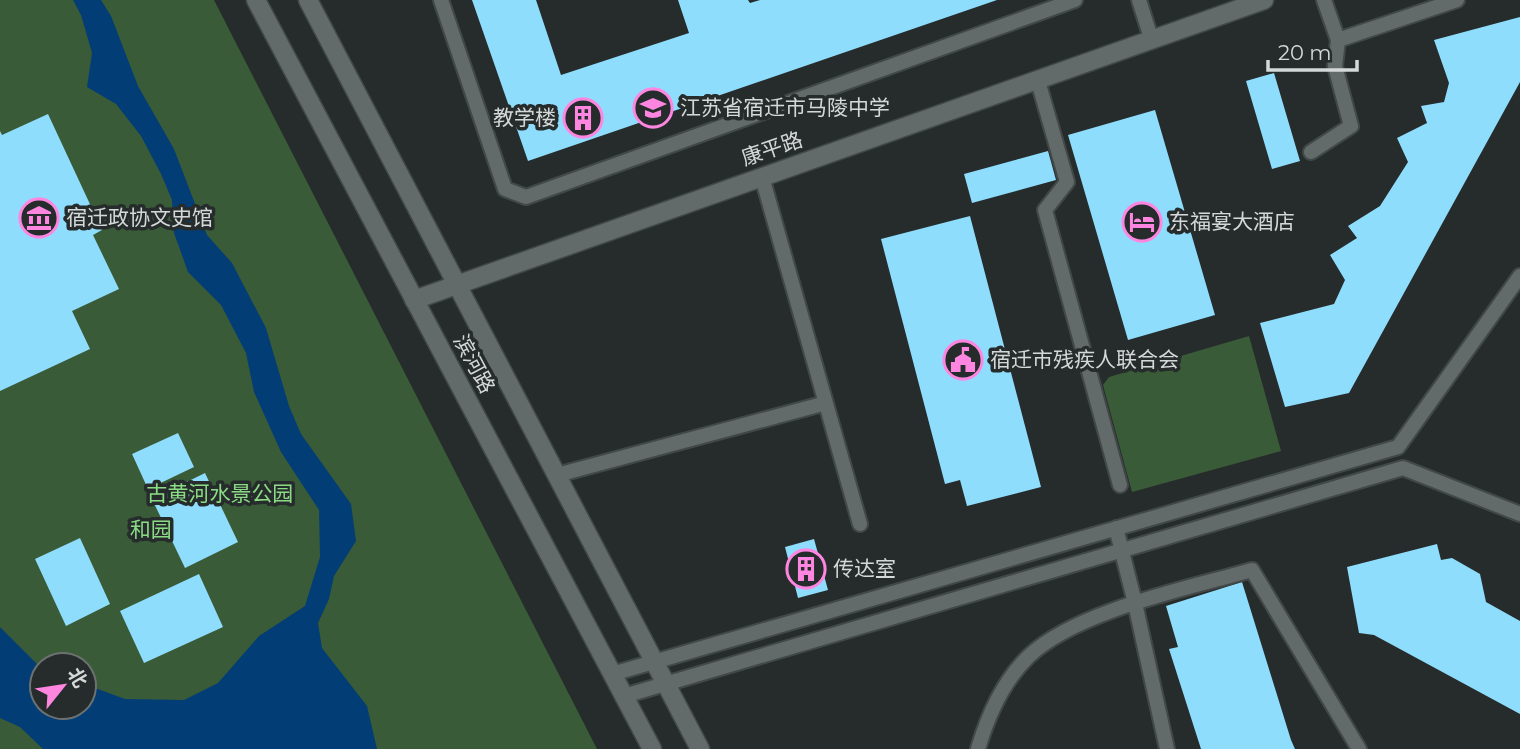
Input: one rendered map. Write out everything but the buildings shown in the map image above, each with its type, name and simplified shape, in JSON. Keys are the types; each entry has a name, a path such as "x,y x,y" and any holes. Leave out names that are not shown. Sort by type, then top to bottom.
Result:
{"main road":[{"name":"滨河路","path":"256,0 652,749"},
{"name":"滨河路","path":"308,0 700,749"},
{"name":"康平路","path":"414,300 1264,0"}],"lane":[{"path":"441,0 505,189 526,197 1075,0"},
{"path":"1139,0 1152,41"},
{"path":"1311,152 1351,126 1335,66 1338,40 1324,0"},
{"path":"1338,40 1457,0"},
{"path":"1038,80 1067,182 1045,210 1120,485"},
{"path":"762,177 860,524"},
{"path":"612,674 1398,447 1520,276"},
{"path":"556,475 825,403"},
{"path":"624,696 1403,468 1520,514"},
{"path":"1116,528 1167,749"},
{"path":"978,749 988,715 1010,679 1029,656 1055,637 1135,603 1252,570 1359,749"},
{"path":"748,633 756,657"}],"green space":[{"name":"古黄河水景公园","path":"0,0 214,0 597,749 0,749"},
{"path":"1249,336 1281,451 1132,492 1103,385 1109,377"}],"water":[{"path":"73,0 101,0 111,16 138,86 174,149 207,235 232,263 266,328 289,406 301,434 351,504 356,541 334,576 329,599 318,623 322,648 367,706 377,749 43,749 20,727 0,718 0,627 28,655 28,721 98,721 98,689 125,699 184,700 218,683 259,636 305,606 320,557 319,510 281,452 254,392 246,353 221,305 188,272 174,233 172,200 161,174 141,136 116,104 87,87 92,53 81,15"}],"place":[{"name":"江苏省宿迁市马陵中学","path":"653,108"},
{"name":"教学楼","path":"583,118"},
{"name":"宿迁政协文史馆","path":"39,218"},
{"name":"东福宴大酒店","path":"1142,222"},
{"name":"宿迁市残疾人联合会","path":"963,360"},
{"name":"传达室","path":"806,569"}],"park label":[{"name":"和园","path":"151,530"}]}
